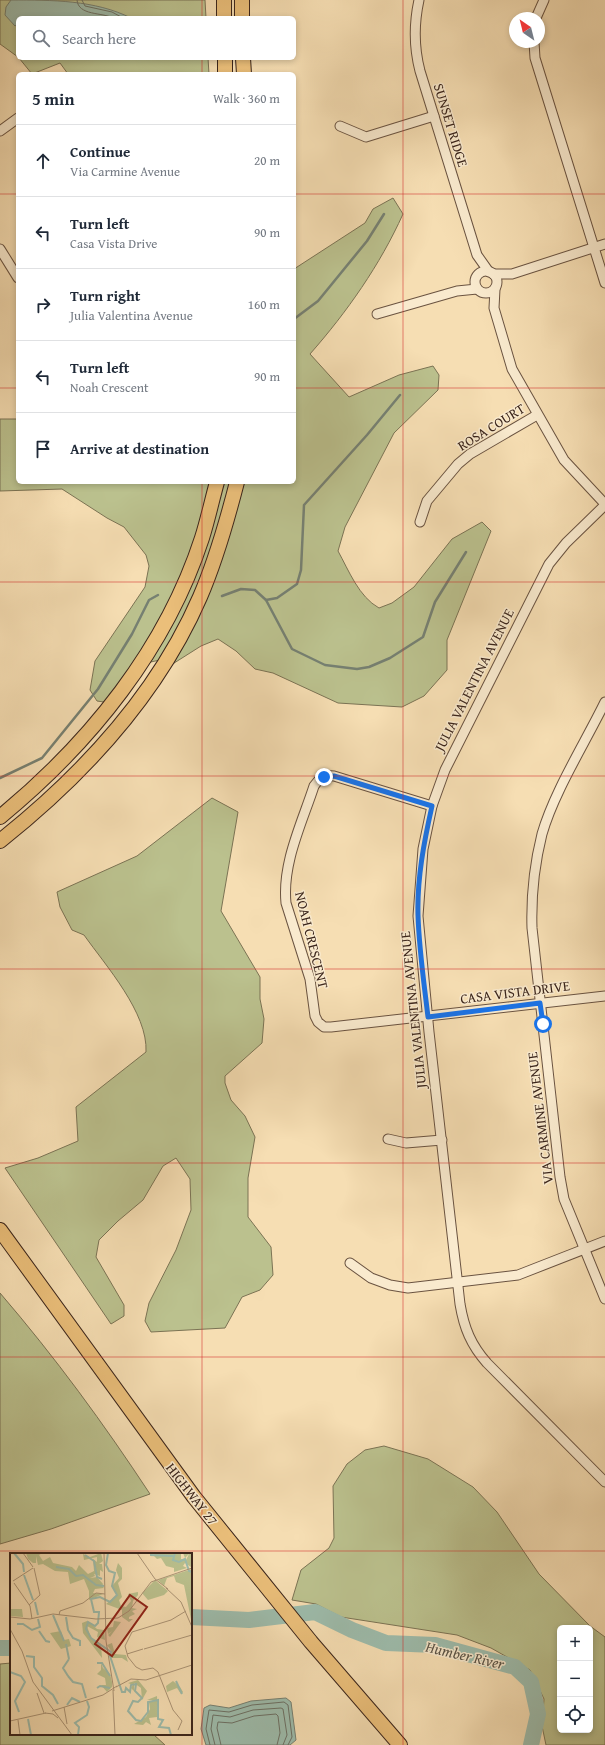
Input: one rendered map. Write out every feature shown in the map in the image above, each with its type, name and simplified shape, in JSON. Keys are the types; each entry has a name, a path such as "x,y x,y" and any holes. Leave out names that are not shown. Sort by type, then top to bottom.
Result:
{"main road":[{"path":"224,0 224,16"},
{"path":"242,0 242,16"},
{"path":"225,60 225,72"},
{"path":"243,60 244,72"},
{"path":"0,817 24,797 76,746 127,684 151,647 183,586 199,545 216,484"},
{"path":"0,841 49,801 84,768 131,712 151,685 181,635 200,598 226,526 236,484"},
{"name":"HIGHWAY 27","path":"0,1230 194,1497 311,1642 400,1745"}],"street":[{"name":"SUNSET RIDGE","path":"419,0 416,20 416,53 477,255 477,284"},
{"path":"539,12 544,0"},
{"path":"534,48 535,58 605,284"},
{"path":"340,126 366,137 434,116"},
{"path":"0,131 16,119"},
{"path":"477,284 480,273 512,274 605,244"},
{"path":"0,248 16,275"},
{"name":"SUNSET RIDGE","path":"477,255 491,273"},
{"path":"491,273 497,281 494,308"},
{"path":"477,284 488,294 512,274"},
{"path":"377,314 477,284"},
{"path":"477,284 494,308 512,369 537,415 564,460 605,504"},
{"name":"ROSA COURT","path":"420,522 427,501 458,464 470,454 537,415"},
{"name":"JULIA VALENTINA AVENUE","path":"605,504 566,543 549,564 455,747 432,806 423,849 418,897 420,948 458,1283 465,1330 478,1353 605,1482"},
{"name":"VIA CARMINE AVENUE","path":"605,702 550,812 538,853 531,901 532,928 560,1177 564,1198 605,1299"},
{"name":"NOAH CRESCENT","path":"428,1017 331,1028 324,1027 318,1022 315,1016 310,979 286,903 285,891 288,864 314,786 318,780 324,777 334,776 432,806"},
{"name":"CASA VISTA DRIVE","path":"428,1017 605,996"},
{"path":"388,1139 406,1143 442,1140"},
{"path":"350,1263 371,1278 390,1286 408,1288 518,1275 605,1240"}],"green space":[{"path":"0,0 205,0 206,16 16,16 16,56 0,44"},
{"path":"21,60 208,60 209,72 67,72 60,63 37,72 30,72"},
{"path":"393,198 403,214 384,251 362,287 337,322 310,354 349,397 399,375 433,366 439,375 438,390 394,433 345,527 338,551 360,590 379,608 392,603 414,587 452,539 482,522 491,531 447,640 447,670 424,696 402,707 338,703 273,673 255,669 236,651 218,639 201,646 171,665 160,660 146,663 104,702 97,701 90,690 95,661 145,587 149,566 146,555 124,527 107,518 62,489 0,491 0,419 16,419 16,484 296,484 296,268 365,223 373,209"},
{"path":"212,798 238,812 221,911 260,977 260,999 264,1019 262,1043 225,1076 225,1083 231,1100 245,1116 255,1137 248,1178 248,1217 271,1247 273,1275 260,1290 242,1297 225,1328 151,1332 145,1321 149,1303 176,1250 191,1210 190,1179 176,1158 163,1166 143,1200 118,1221 99,1240 96,1257 124,1305 124,1316 111,1324 5,1168 38,1158 78,1141 76,1107 146,1052 145,1037 133,1006 114,975 84,935 72,930 60,907 57,892 137,856"},
{"path":"0,1293 78,1391 150,1494 51,1529 0,1544"},
{"path":"384,1446 428,1459 473,1487 497,1512 539,1574 589,1625 557,1625 557,1733 593,1733 593,1628 605,1637 605,1745 546,1745 542,1726 544,1699 530,1670 491,1648 457,1635 341,1617 316,1604 292,1600 301,1570 329,1548 334,1538 333,1486 347,1464 365,1450"},
{"path":"10,1663 10,1735 154,1735 165,1745 0,1745 0,1664"}],"water":[{"path":"11,0 73,2 88,4 126,16 16,16 15,26 5,15 6,7"},
{"path":"286,1698 291,1702 296,1740 290,1745 206,1745 201,1729 204,1708 210,1705 229,1708 251,1701"}],"waterway":[{"path":"296,318 318,301 367,241 384,214"},
{"path":"266,600 277,598 297,584 301,570 304,505 367,435 400,395"},
{"path":"222,596 241,589 255,590 266,600 292,649 325,665 357,669 369,667 390,658 423,637 435,602 466,552"},
{"path":"0,778 42,758 98,689 132,634 149,600 158,595"},
{"name":"Humber River","path":"192,1617 249,1620 315,1612 352,1630 386,1643 435,1645 515,1667 531,1682 538,1714 531,1745"},
{"name":"Humber River","path":"0,1648 10,1648"}],"route":[{"path":"324,777 334,776 432,806 423,849 418,897 420,948 428,1017 540,1003 543,1024"}]}
